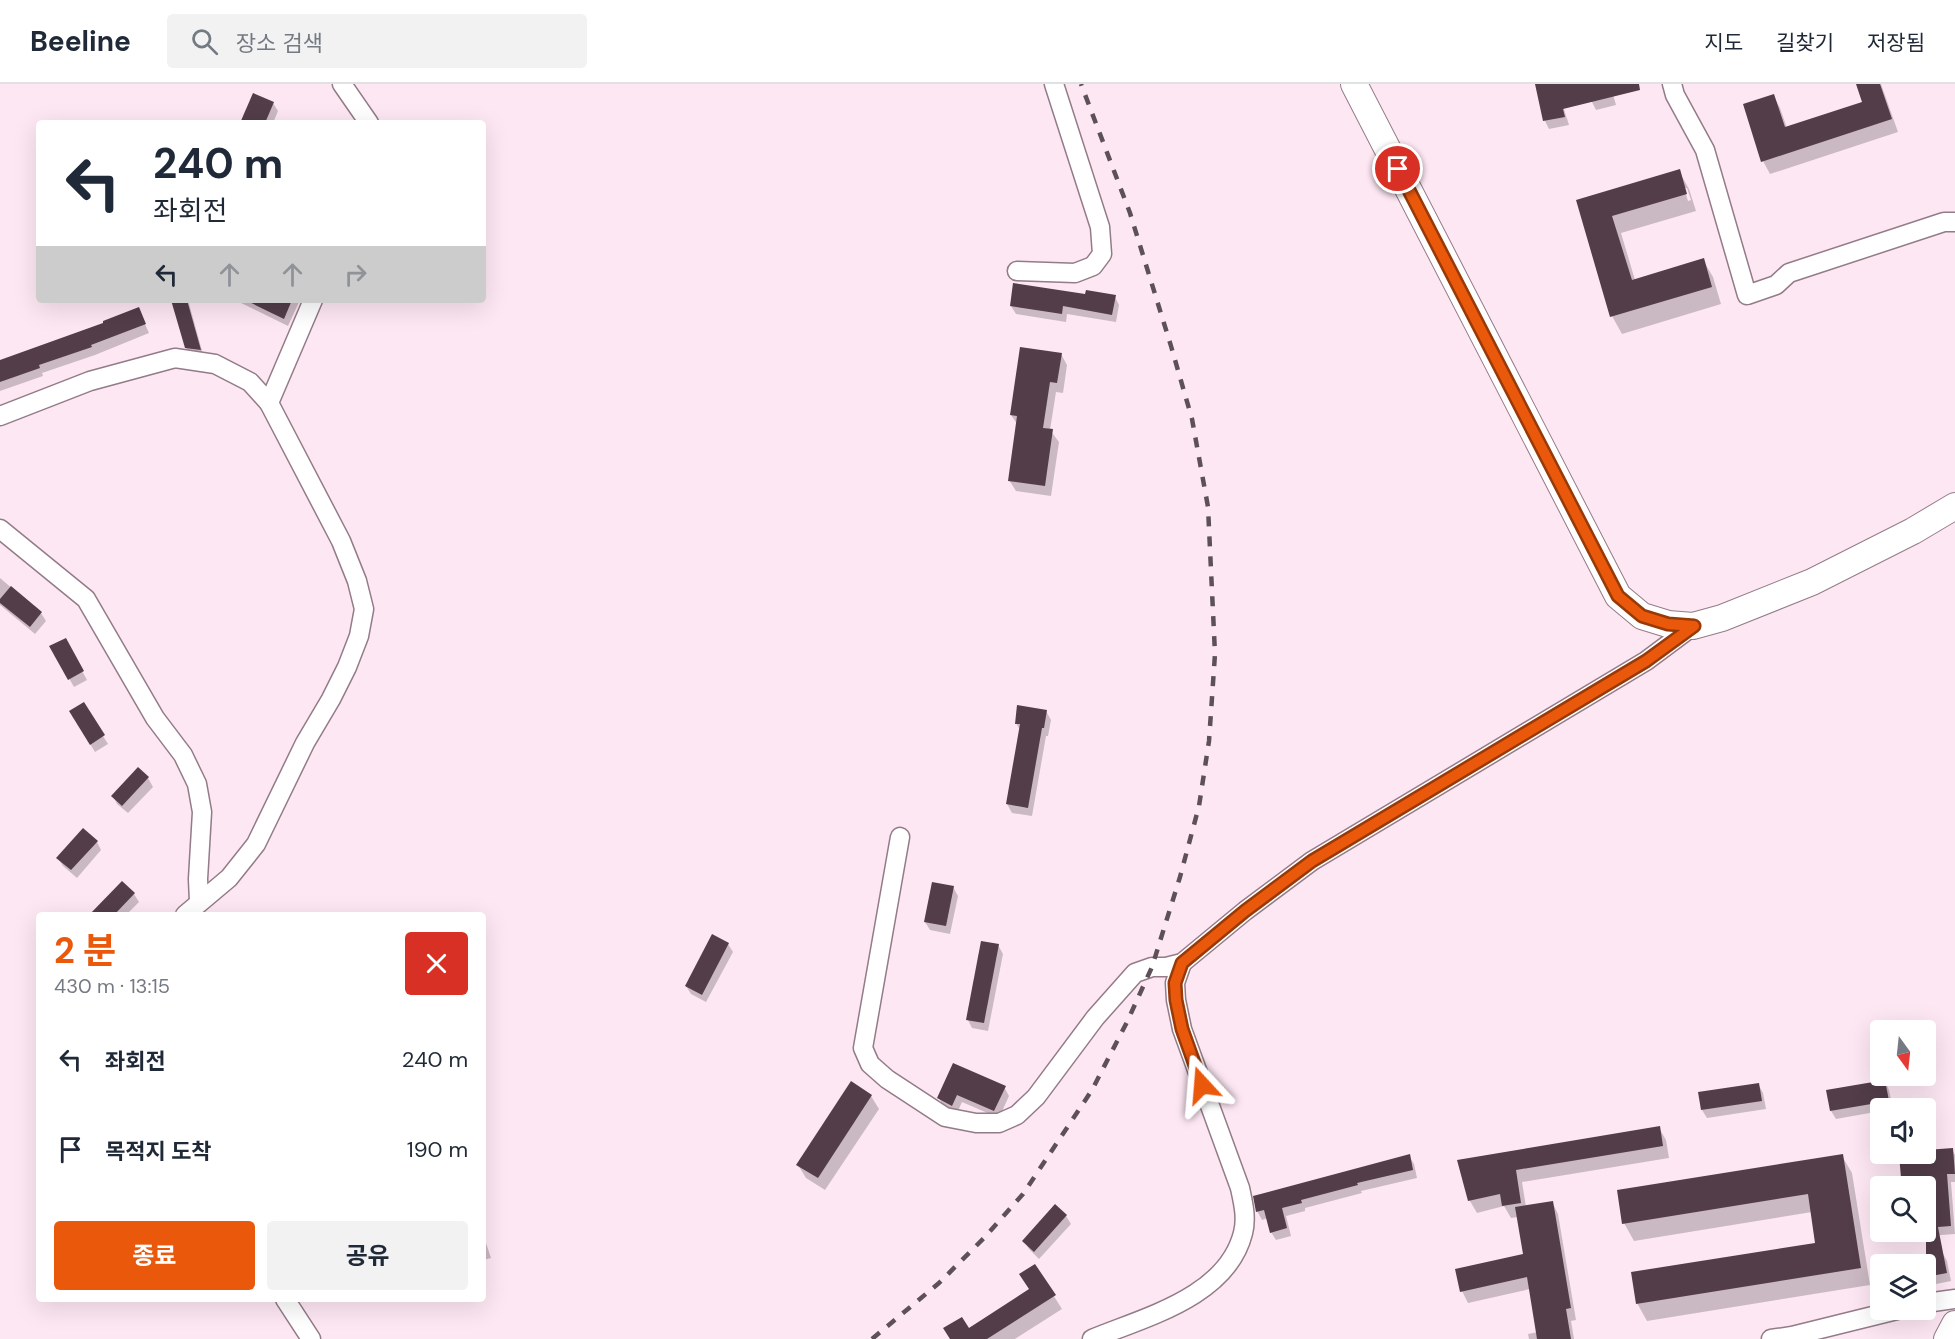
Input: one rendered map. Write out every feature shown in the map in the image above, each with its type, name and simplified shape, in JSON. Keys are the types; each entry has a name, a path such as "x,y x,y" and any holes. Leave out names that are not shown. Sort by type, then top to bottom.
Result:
{"street":[{"path":"342,84 367,120"},
{"path":"1017,272 1075,273 1093,266 1102,254 1100,227 1054,84"},
{"path":"1354,84 1618,596 1642,616 1668,624 1694,626"},
{"path":"1672,84 1675,95 1705,150 1747,295 1776,285 1789,273 1944,222 1955,222"},
{"path":"269,403 312,303"},
{"path":"0,416 90,381 175,358 214,364 250,382 269,403 341,541 357,581 364,609 359,636 331,699 305,743 256,844 229,878 188,912"},
{"path":"900,837 863,1048 870,1064 887,1079 945,1117 976,1124 999,1124 1017,1115 1036,1097 1095,1018 1135,973 1152,967 1166,967 1182,963 1245,911 1312,861 1646,661 1694,626 1722,618 1812,582 1913,531 1955,506"},
{"path":"0,529 86,599 155,718 183,755 197,784 202,812 199,902"},
{"path":"1092,1339 1182,1303 1216,1278 1233,1258 1244,1232 1244,1210 1240,1188 1182,1029 1175,983 1182,963"},
{"path":"1936,1302 1955,1299"},
{"path":"287,1302 311,1339"},
{"path":"1771,1339 1870,1317"},
{"path":"1947,1339 1955,1324"}],"building":[{"path":"1535,84 1639,84 1640,90 1563,109 1565,117 1543,121"},
{"path":"1856,84 1880,84 1892,119 1761,162 1743,104 1774,94 1785,127 1862,102"},
{"path":"253,93 274,102 266,120 241,120"},
{"path":"1680,169 1687,194 1612,216 1632,280 1704,258 1712,287 1610,317 1576,200"},
{"path":"1013,283 1085,294 1086,290 1116,295 1112,315 1063,306 1062,314 1010,306"},
{"path":"172,303 188,303 201,350 185,348"},
{"path":"251,303 291,303 284,319"},
{"path":"139,307 146,324 0,382 0,360 103,323 103,321"},
{"path":"1020,347 1062,353 1057,383 1050,382 1043,428 1053,429 1045,486 1008,481 1017,416 1010,415"},
{"path":"11,586 42,612 30,627 0,603 0,599"},
{"path":"66,638 84,671 68,680 49,646"},
{"path":"84,702 105,735 90,745 69,711"},
{"path":"1017,705 1047,710 1028,808 1006,804 1020,724 1015,724"},
{"path":"138,767 149,777 122,806 111,796"},
{"path":"83,828 98,841 71,870 56,858"},
{"path":"122,881 135,893 117,912 92,912"},
{"path":"932,882 954,886 946,926 924,922"},
{"path":"712,934 729,943 702,995 685,986"},
{"path":"981,941 999,944 984,1023 966,1020"},
{"path":"953,1063 1006,1086 994,1111 957,1095 952,1106 937,1098"},
{"path":"851,1081 872,1095 818,1178 796,1165"},
{"path":"1759,1083 1762,1101 1701,1110 1698,1092"},
{"path":"1870,1083 1870,1086 1886,1086 1888,1098 1870,1098 1870,1104 1830,1111 1826,1090"},
{"path":"1660,1126 1663,1146 1516,1170 1521,1203 1502,1206 1500,1194 1468,1201 1457,1160"},
{"path":"1953,1148 1955,1174 1947,1174 1951,1226 1938,1227 1947,1273 1936,1275 1936,1254 1926,1254 1926,1242 1936,1242 1936,1176 1901,1176 1900,1164 1936,1164 1936,1149"},
{"path":"1410,1154 1413,1170 1357,1183 1358,1185 1301,1200 1302,1203 1282,1208 1287,1228 1270,1233 1264,1210 1256,1212 1253,1196"},
{"path":"1843,1154 1861,1268 1636,1304 1631,1272 1815,1243 1808,1194 1622,1224 1617,1190"},
{"path":"1553,1201 1571,1308 1566,1309 1571,1339 1537,1339 1527,1277 1460,1292 1455,1269 1523,1254 1515,1207"},
{"path":"1055,1204 1067,1215 1034,1252 1022,1241"},
{"path":"1035,1264 1056,1295 987,1339 950,1339 943,1328 962,1317 969,1328 1029,1289 1019,1274"}],"railway":[{"path":"872,1339 939,1283 984,1238 1023,1194 1092,1090 1152,967 1199,806 1209,741 1215,654 1208,507 1192,419 1171,346 1130,213 1081,84"}],"route":[{"path":"1202,1085 1182,1029 1176,1000 1175,983 1182,963 1245,911 1312,861 1646,661 1694,626 1668,624 1642,616 1618,596 1398,169"}]}
